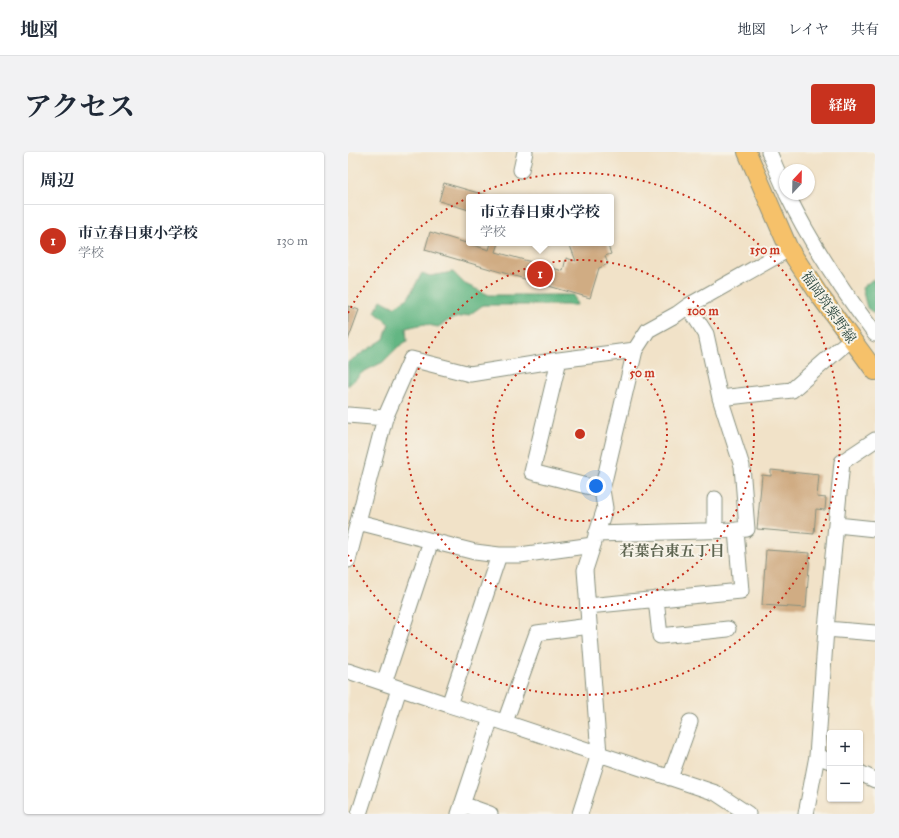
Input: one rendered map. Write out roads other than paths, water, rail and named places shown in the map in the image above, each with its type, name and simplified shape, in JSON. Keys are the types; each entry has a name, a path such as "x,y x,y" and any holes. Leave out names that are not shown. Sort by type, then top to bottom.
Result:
{"main road":[{"name":"福岡筑紫野線","path":"747,152 789,249 820,296 875,372"}],"street":[{"path":"521,170 526,152"},
{"path":"769,152 779,175"},
{"path":"790,200 818,251 846,295 875,334"},
{"path":"580,814 599,754 585,570 605,508 602,490 635,350 648,330 789,249"},
{"path":"358,522 475,552 500,555 520,555 595,540 747,529 742,466 720,398 706,334 688,306"},
{"path":"720,398 792,390 852,339"},
{"path":"348,560 385,418 411,359 470,374 635,350"},
{"path":"559,360 532,472 602,490"},
{"path":"348,414 385,418"},
{"path":"809,812 823,758 826,629 842,462 875,440"},
{"path":"715,499 715,531"},
{"path":"837,525 875,529"},
{"path":"588,606 741,590 736,530"},
{"path":"384,682 431,541"},
{"path":"449,705 500,555"},
{"path":"656,599 660,636 728,629"},
{"path":"490,814 461,809 498,720 537,633 589,626"},
{"path":"826,629 875,633"},
{"path":"348,671 716,793 748,814"},
{"path":"359,814 399,688"},
{"path":"670,778 690,722"},
{"path":"863,774 875,780"}],"place":[{"name":"市立春日東小学校","path":"540,274"}],"district":[{"name":"若葉台東五丁目","path":"672,551"}]}
